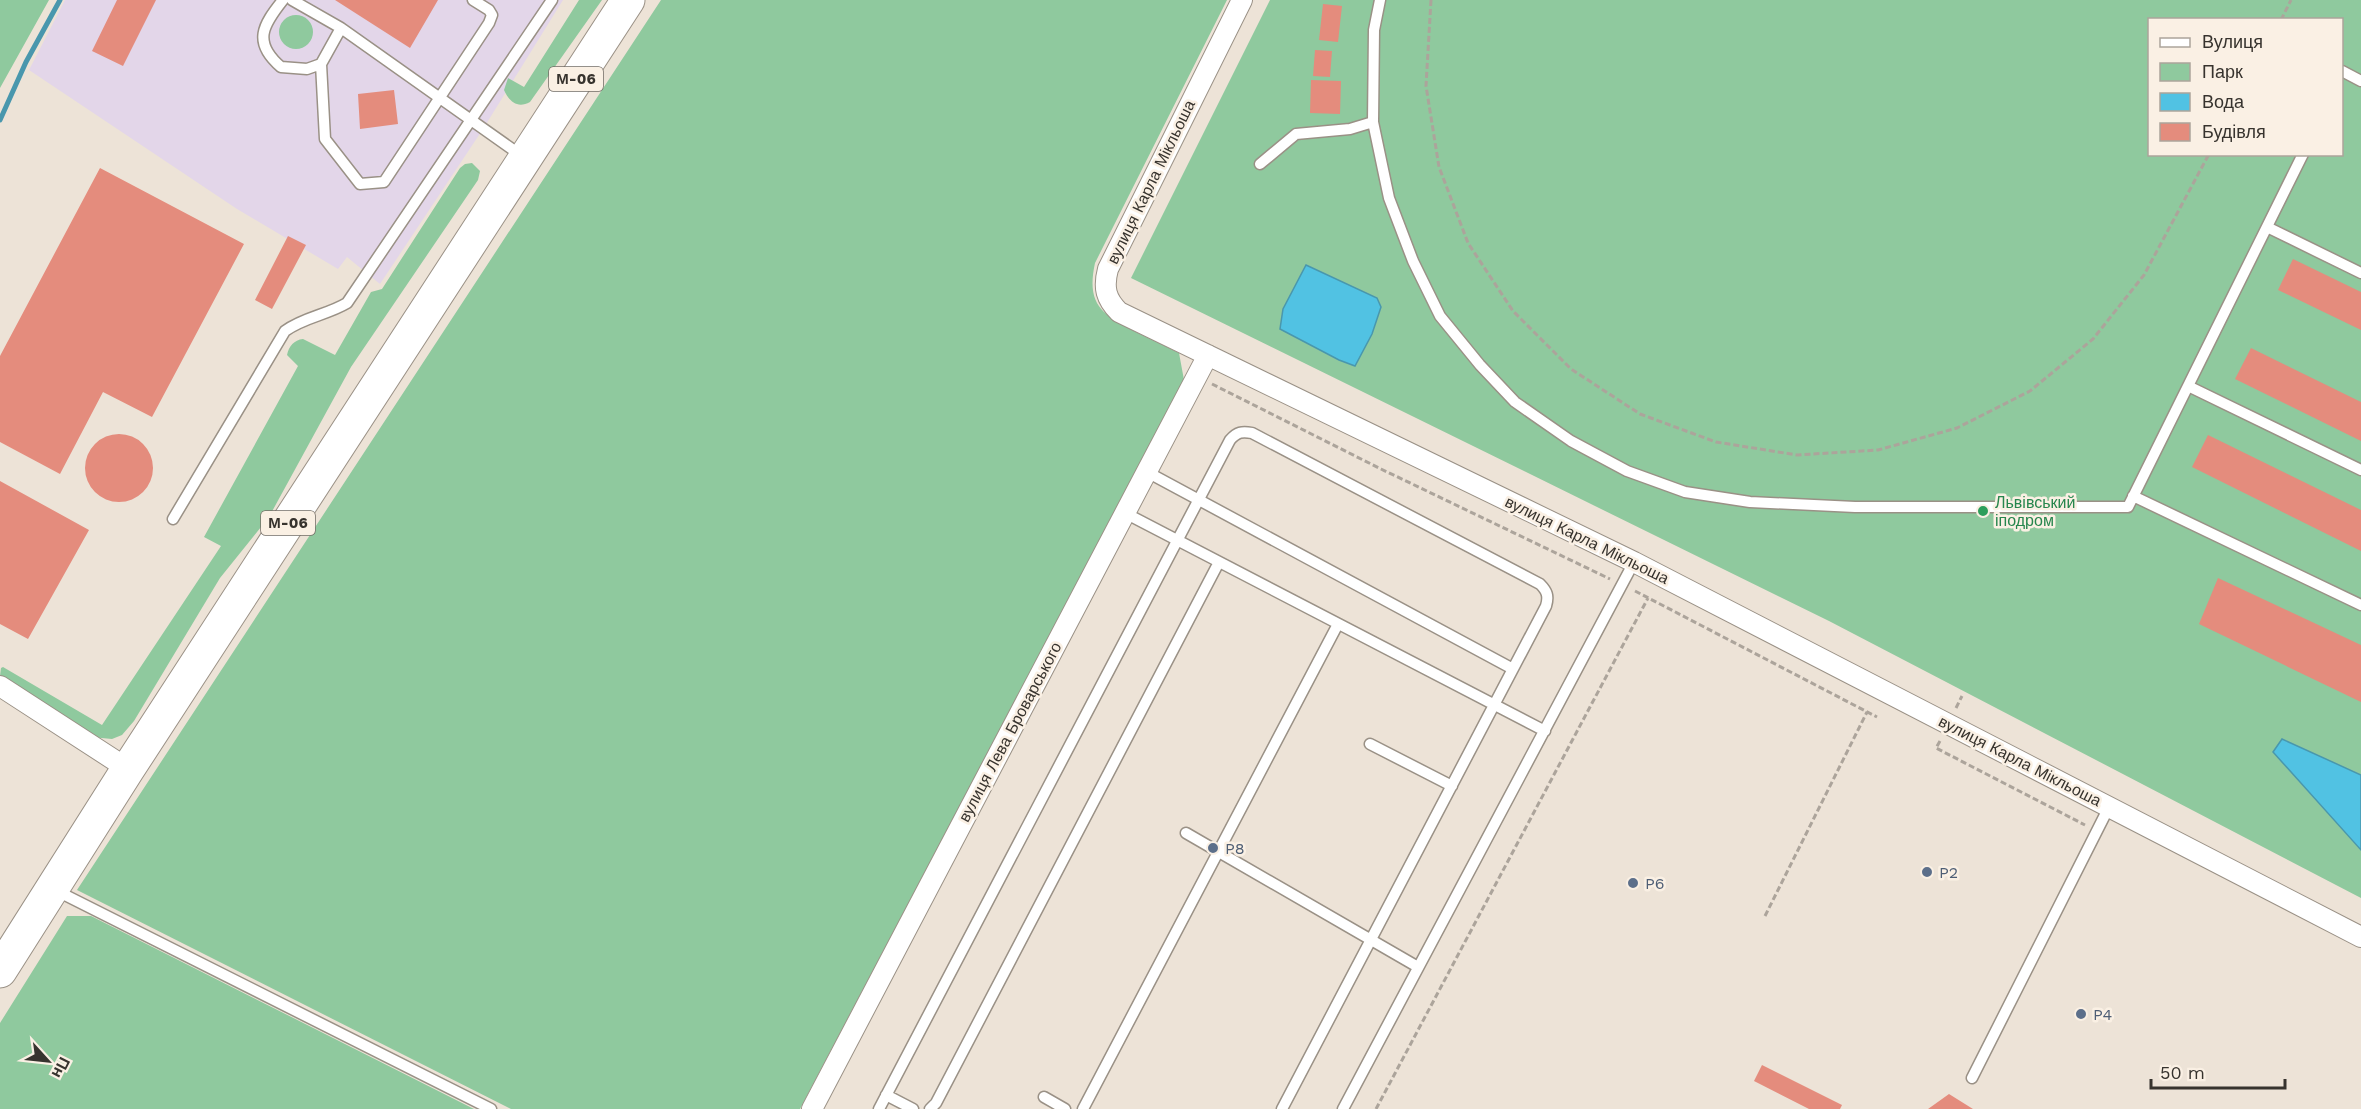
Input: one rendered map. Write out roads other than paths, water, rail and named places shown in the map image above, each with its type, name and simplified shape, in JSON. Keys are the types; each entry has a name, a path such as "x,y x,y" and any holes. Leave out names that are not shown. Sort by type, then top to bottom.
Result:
{"highway":[{"name":"М-06","path":"0,971 128,769 628,0"}],"street":[{"name":"вулиця Карла Мікльоша","path":"1242,0 1108,269 1104,284 1111,304 1119,312 1634,562 2361,937"},
{"name":"вулиця Лева Броварського","path":"812,1109 1208,355"},
{"path":"0,686 128,769"}],"lane":[{"path":"283,0 269,19 262,36 267,50 281,67 307,69 321,64"},
{"path":"292,0 341,28 524,158"},
{"path":"341,28 321,64 325,139 360,184 384,183 489,23 492,15 489,10 475,0"},
{"path":"173,519 285,331 296,323 337,309 347,303 552,0"},
{"path":"1380,0 1374,30 1373,122 1389,198 1413,261 1440,316 1480,365 1515,402 1571,441 1627,471 1685,492 1761,502 1856,507 2128,507 2302,156"},
{"path":"2343,73 2361,81"},
{"path":"1260,164 1296,134 1350,129 1373,122"},
{"path":"2267,227 2361,273"},
{"path":"2188,386 2361,470"},
{"path":"879,1109 1230,440 1236,434 1244,431 1252,433 1539,584 1546,590 1548,597 1546,606 1282,1109"},
{"path":"1147,472 1513,669"},
{"path":"2133,496 2361,605"},
{"path":"1125,513 1545,731"},
{"path":"930,1109 942,1092 1219,562"},
{"path":"1343,1109 1634,562"},
{"path":"1083,1109 1338,624"},
{"path":"1370,744 1452,786"},
{"path":"1972,1078 2109,807"},
{"path":"1186,833 1418,968"},
{"path":"52,888 491,1109"},
{"path":"886,1095 913,1109"},
{"path":"1044,1097 1065,1109"}],"water":[{"path":"1306,265 1377,298 1381,307 1372,334 1355,366 1280,329 1283,309"},
{"path":"2282,739 2361,775 2361,850 2273,752"}],"waterway":[{"path":"0,120 26,62 60,0"}],"place":[{"name":"Львівський іподром","path":"1983,511"},
{"name":"P8","path":"1213,848"},
{"name":"P2","path":"1927,872"},
{"name":"P6","path":"1633,883"},
{"name":"P4","path":"2081,1014"}]}
